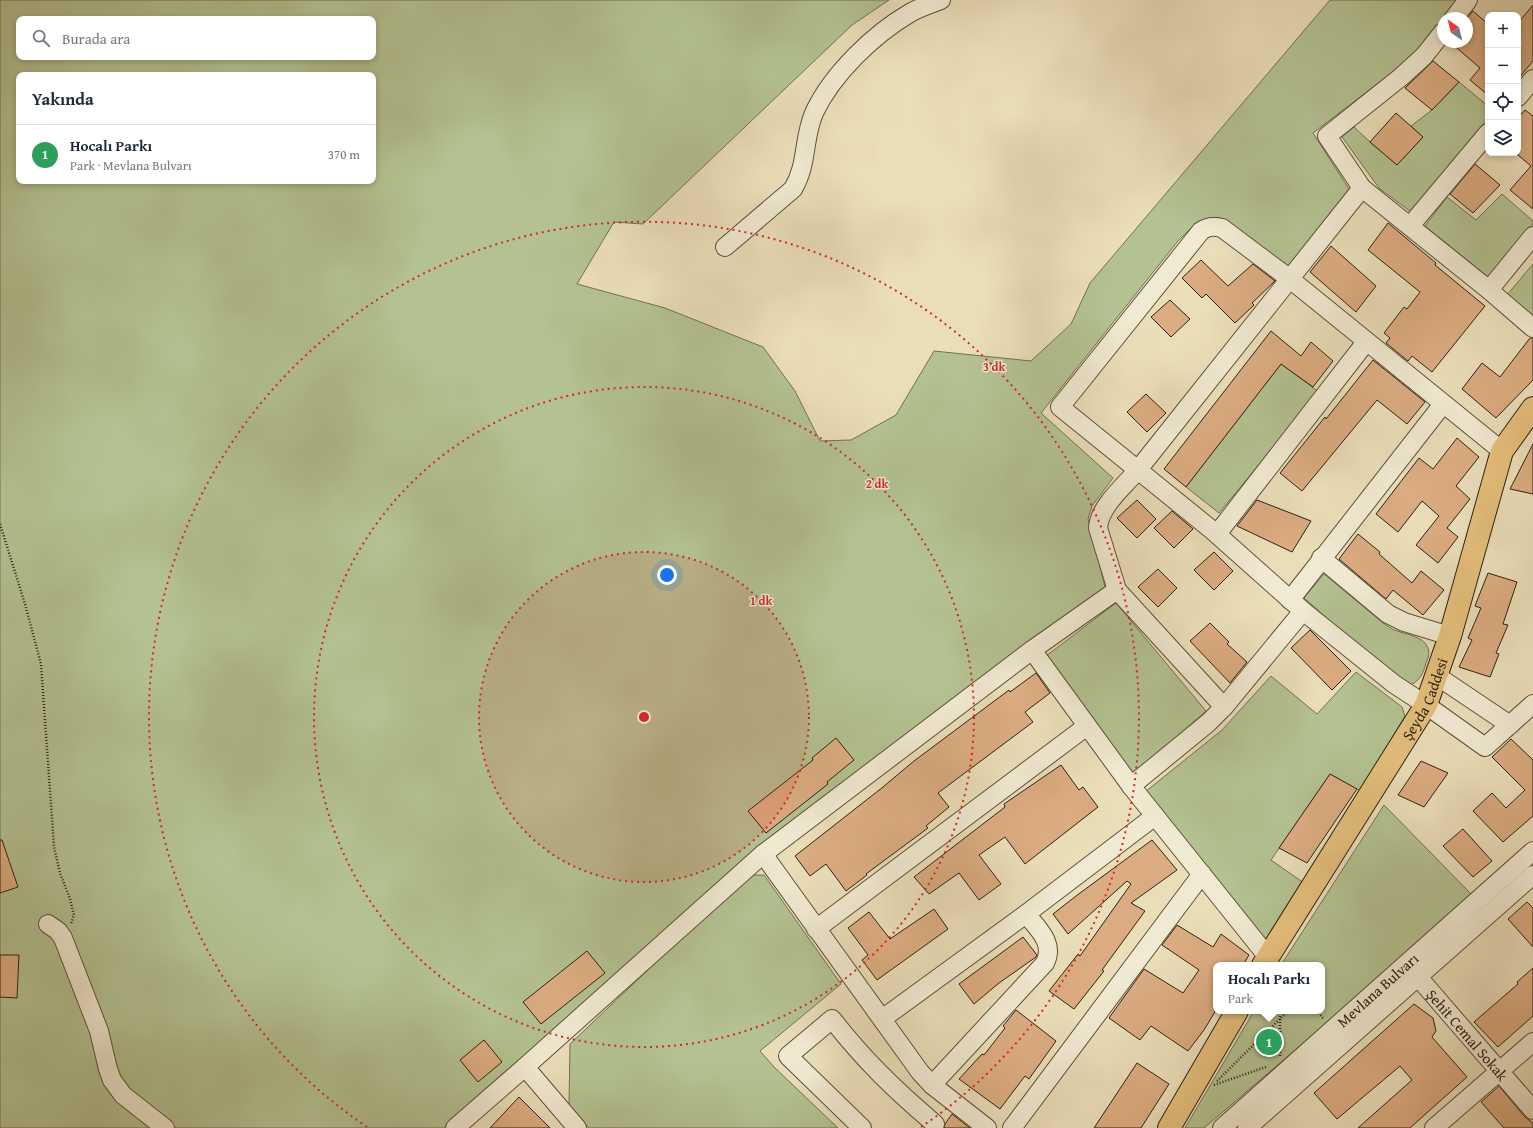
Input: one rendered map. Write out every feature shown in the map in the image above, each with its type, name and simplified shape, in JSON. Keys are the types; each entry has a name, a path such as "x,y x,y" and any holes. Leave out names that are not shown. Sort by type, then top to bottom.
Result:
{"main road":[{"name":"Şeyda Caddesi","path":"1266,961 1426,705 1450,636 1502,451 1533,408"},
{"path":"1169,1128 1235,1014"}],"street":[{"path":"725,247 793,189 799,179 802,169 809,130 814,113 830,86 856,55 886,28 912,12 942,0"},
{"path":"1459,12 1468,0"},
{"path":"1437,40 1424,56 1401,77 1327,136 1362,188 1489,290 1533,328"},
{"path":"1521,93 1533,79"},
{"path":"1410,226 1485,137"},
{"path":"1224,707 1117,590 1098,528 1099,520 1102,512 1137,471 1362,188"},
{"path":"1502,451 1290,279 1222,228 1213,226 1201,231 1060,407 1216,534 1296,605 1394,684 1485,747 1533,704"},
{"path":"1489,290 1533,236"},
{"path":"1216,534 1366,342"},
{"path":"1131,786 1208,723 1224,707 1296,605 1321,558 1443,404"},
{"path":"1321,558 1388,614 1404,622 1450,636"},
{"path":"455,1128 763,854 1032,650 1117,590"},
{"path":"1032,650 1131,786 1202,874 1266,961"},
{"path":"1437,676 1510,725"},
{"path":"816,929 1087,726"},
{"path":"882,1019 1026,914 1155,816"},
{"name":"Mevlana Bulvarı","path":"1222,1128 1533,851"},
{"path":"763,854 920,1072 932,1085 987,1128"},
{"path":"1012,1128 1202,874"},
{"name":"Mevlana Bulvarı","path":"1247,1128 1533,875"},
{"path":"932,1085 1045,963 1049,949 1046,940 1026,914"},
{"path":"48,924 58,931 63,938 99,1031 112,1080 123,1095 165,1128"},
{"name":"Şehit Cemal Sokak","path":"1418,977 1533,1110"},
{"path":"862,1128 788,1056 832,1018 855,1048 880,1075 934,1126 952,1101"},
{"path":"1434,1128 1533,1042"},
{"path":"525,1067 577,1128"}],"path":[{"path":"0,524 41,664 54,847 60,872 74,915 63,938"},
{"path":"1280,1014 1280,1062"},
{"path":"1272,1065 1213,1086 1285,1014"}],"green space":[{"path":"0,0 889,0 852,25 643,224 614,222 577,284 665,308 763,347 795,391 820,441 851,440 896,415 934,351 1031,361 1071,324 1090,283 1330,0 1461,0 1452,12 1437,12 1437,31 1423,49 1313,133 1351,192 1291,272 1218,217 1194,225 1178,241 1041,413 1113,478 1092,506 1088,519 1105,587 758,846 447,1128 0,1128"},
{"path":"1459,82 1485,104 1485,123 1411,212 1379,188 1342,137 1354,127 1397,165 1423,137 1411,126 1432,110"},
{"path":"1502,194 1533,221 1533,224 1488,277 1425,226 1447,197 1476,220"},
{"path":"1533,264 1533,317 1507,295"},
{"path":"1281,364 1319,392 1219,513 1186,487"},
{"path":"1324,574 1383,623 1394,630 1418,638 1426,644 1429,654 1422,673 1417,681 1411,685 1399,681 1304,598"},
{"path":"1116,603 1206,711 1133,775 1046,656"},
{"path":"1356,672 1402,707 1405,716 1360,791 1330,774 1271,860 1304,883 1266,944 1145,792 1222,730 1271,676 1317,714"},
{"path":"1384,805 1474,897 1204,1128 1185,1128 1252,1014 1325,1014 1325,962 1283,962"},
{"path":"748,875 764,875 841,984 760,1051 774,1067 838,1128 589,1128 569,1106 570,1044"}],"building":[{"path":"1533,5 1533,61 1521,75 1521,48 1521,19"},
{"path":"1473,11 1485,21 1485,92 1470,80 1480,68 1457,48 1473,48"},
{"path":"1433,61 1459,82 1432,110 1405,88"},
{"path":"1525,110 1533,116 1533,209 1510,190 1531,166 1519,156 1521,156 1521,115"},
{"path":"1396,113 1423,137 1397,165 1370,142"},
{"path":"1475,164 1500,185 1473,213 1450,194"},
{"path":"1388,223 1436,263 1435,265 1485,306 1432,372 1412,356 1408,361 1386,343 1390,338 1384,333 1404,307 1407,309 1420,292 1368,250"},
{"path":"1331,246 1376,286 1356,312 1310,272"},
{"path":"1201,260 1228,286 1253,264 1275,281 1252,303 1254,305 1235,323 1206,294 1202,298 1182,278"},
{"path":"1170,300 1190,319 1171,337 1151,317"},
{"path":"1271,331 1301,356 1311,342 1333,361 1313,387 1281,364 1186,487 1164,469"},
{"path":"1530,338 1533,338 1533,380 1496,418 1462,389 1482,363 1500,377"},
{"path":"1373,360 1425,402 1407,424 1377,400 1302,491 1280,473 1325,417 1326,419"},
{"path":"1146,394 1166,413 1147,432 1127,412"},
{"path":"1457,438 1479,457 1456,486 1470,499 1447,528 1458,537 1438,563 1416,545 1439,516 1422,501 1398,532 1376,514 1419,458 1433,469"},
{"path":"1533,444 1533,494 1510,489"},
{"path":"1137,500 1156,519 1137,538 1117,518"},
{"path":"1257,500 1311,521 1292,552 1237,526"},
{"path":"1172,511 1193,529 1174,548 1154,528"},
{"path":"1358,534 1380,552 1379,554 1412,583 1421,571 1444,590 1423,615 1393,590 1386,599 1339,559"},
{"path":"1214,552 1233,571 1214,590 1194,570"},
{"path":"1158,569 1177,588 1158,607 1138,587"},
{"path":"1488,573 1517,582 1503,624 1508,625 1496,653 1499,654 1490,677 1459,667 1472,640 1468,638 1481,608 1475,606"},
{"path":"1210,623 1229,642 1227,644 1247,662 1230,683 1190,641"},
{"path":"1310,630 1351,671 1332,690 1291,648"},
{"path":"1036,673 1050,693 1025,712 1033,722 938,793 949,807 926,826 928,828 866,874 867,875 846,891 826,864 810,876 795,856 914,761 1009,690 1010,692"},
{"path":"836,738 854,760 827,782 828,784 766,833 748,811 813,760 812,758"},
{"path":"1511,739 1533,760 1533,816 1503,842 1473,811 1492,793 1506,808 1525,790 1492,757"},
{"path":"1421,761 1448,773 1424,807 1398,795"},
{"path":"1061,765 1079,790 1083,787 1098,807 1025,864 1005,837 979,855 1001,884 979,900 959,873 929,894 914,877 1005,807 1004,804"},
{"path":"1330,774 1357,789 1307,863 1279,848"},
{"path":"1463,829 1492,861 1473,877 1443,846"},
{"path":"0,840 2,840 18,887 0,893"},
{"path":"1152,840 1177,870 1131,903 1145,911 1102,970 1104,971 1074,1009 1049,991 1078,954 1080,956 1131,884 1127,881 1068,934 1053,914"},
{"path":"1527,902 1533,908 1533,947 1508,919"},
{"path":"934,909 948,929 877,980 862,960 868,955 848,928 869,912 890,939"},
{"path":"1177,925 1213,947 1221,934 1249,955 1245,962 1213,962 1214,1014 1204,1030 1188,1051 1151,1026 1140,1040 1109,1018 1144,969 1183,993 1199,970 1162,945"},
{"path":"1023,937 1037,955 1036,957 999,983 974,1004 959,984"},
{"path":"587,951 605,973 541,1024 523,1002"},
{"path":"0,955 19,955 17,998 0,997"},
{"path":"1533,968 1533,1016 1498,1047 1474,1022 1518,984 1517,982"},
{"path":"1414,1004 1433,1018 1436,1031 1432,1037 1467,1077 1410,1128 1358,1128 1412,1080 1400,1066 1337,1119 1314,1093"},
{"path":"1016,1010 1056,1041 1029,1079 1025,1076 1000,1109 959,1079 982,1054 984,1055 1005,1028 1003,1026"},
{"path":"484,1040 502,1062 478,1082 460,1060"},
{"path":"1137,1063 1169,1084 1141,1128 1094,1128"},
{"path":"1499,1086 1525,1117 1533,1123 1533,1128 1504,1128 1481,1102"},
{"path":"519,1097 550,1128 490,1128"},
{"path":"952,1114 970,1128 944,1128"}],"place":[{"name":"Hocalı Parkı","path":"1269,1042"}]}
